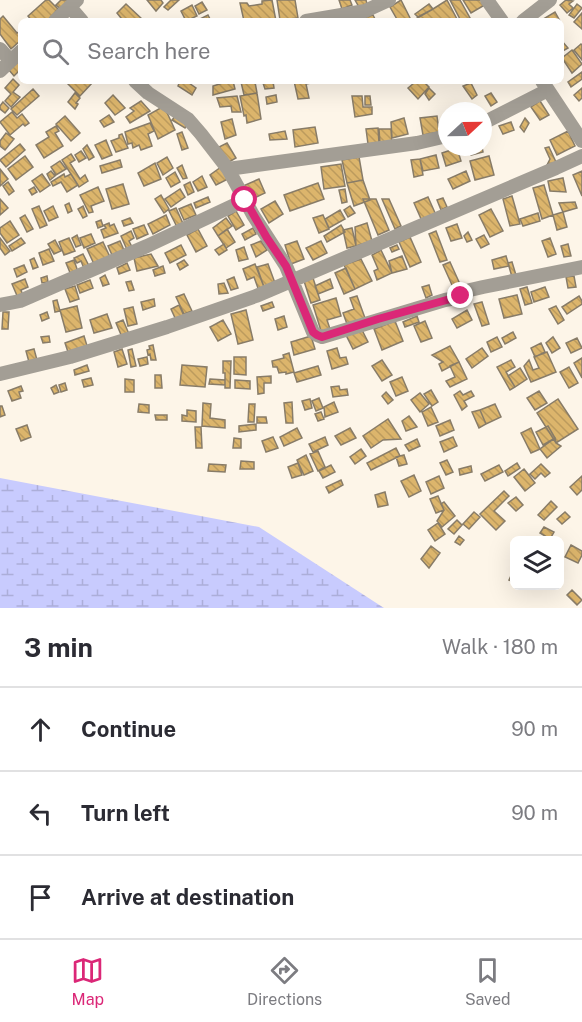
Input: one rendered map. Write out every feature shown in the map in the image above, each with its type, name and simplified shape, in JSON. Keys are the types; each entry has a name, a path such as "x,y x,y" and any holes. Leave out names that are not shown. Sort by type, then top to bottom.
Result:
{"street":[{"path":"324,18 365,11 389,0"},
{"path":"487,0 500,18"},
{"path":"527,18 550,0"},
{"path":"58,18 73,4 80,18"},
{"path":"0,49 16,56 0,70"},
{"path":"138,84 188,119 228,169 267,238 282,259 313,332 317,335 322,337 456,298 470,290 582,267"},
{"path":"492,118 545,86 581,138"},
{"path":"228,169 438,138"},
{"path":"0,374 105,347 256,297 582,156"},
{"path":"0,305 20,301 147,246 245,200"}],"green space":[{"path":"0,478 259,527 384,608 0,608"}],"building":[{"path":"46,0 58,9 50,18 30,18 28,16"},
{"path":"61,0 70,0 61,9 56,5"},
{"path":"147,0 161,0 163,3 156,11"},
{"path":"171,0 179,0 168,10 164,7"},
{"path":"272,0 275,18 243,18 240,3 247,3 249,6 262,4 262,1"},
{"path":"277,0 295,0 298,18 280,18"},
{"path":"339,0 350,0 352,5 342,9"},
{"path":"355,0 366,0 367,4 359,7"},
{"path":"401,0 410,18 396,18 390,7"},
{"path":"447,0 456,18 417,18"},
{"path":"450,0 460,0 470,18 459,18"},
{"path":"463,0 485,0 488,3 471,13"},
{"path":"566,0 573,1 569,4 573,8 567,13 560,5"},
{"path":"202,2 207,10 199,14 195,6"},
{"path":"126,4 141,18 121,18 117,13"},
{"path":"429,4 433,9 418,17 415,14"},
{"path":"577,4 582,8 574,18 569,15"},
{"path":"192,5 197,16 184,18 181,11"},
{"path":"555,12 558,18 545,18"},
{"path":"582,13 582,29 574,22"},
{"path":"3,16 18,32 18,43 11,49 0,34 0,19"},
{"path":"582,45 582,60 574,50"},
{"path":"572,50 582,64 572,73 564,61 564,56"},
{"path":"18,62 18,72 14,76 9,70"},
{"path":"582,72 582,79 571,87 568,82"},
{"path":"13,79 19,85 13,92 20,97 11,107 5,101 11,94 5,88"},
{"path":"68,84 91,84 80,96"},
{"path":"179,84 190,84 196,88 192,95 178,86"},
{"path":"234,84 235,89 213,95 213,86"},
{"path":"241,84 255,84 257,93 244,95"},
{"path":"263,84 273,84 274,88 265,89"},
{"path":"295,84 306,84 309,98 298,99"},
{"path":"413,84 426,84 429,87 418,99 408,88"},
{"path":"472,84 477,95 472,99 463,86"},
{"path":"429,88 435,94 429,100 425,94"},
{"path":"582,88 582,98 579,101 574,95"},
{"path":"33,89 39,96 17,115 11,109"},
{"path":"75,93 80,98 75,109 68,102"},
{"path":"257,93 261,119 247,123 240,96"},
{"path":"491,93 497,102 492,105 492,102 489,102 485,96"},
{"path":"113,95 125,108 115,115 105,103"},
{"path":"276,95 277,102 267,104 266,97"},
{"path":"237,96 241,112 232,112 231,106 220,107 217,98"},
{"path":"352,96 362,96 363,107 372,107 372,114 355,117"},
{"path":"365,96 370,96 371,105 365,105"},
{"path":"141,101 150,111 130,123 126,117 134,111 130,108"},
{"path":"540,101 549,115 540,120 531,107"},
{"path":"3,102 9,108 5,113 0,109"},
{"path":"164,106 175,130 158,139 148,115"},
{"path":"12,112 17,118 22,114 29,123 25,126 23,124 10,135 0,122"},
{"path":"109,115 114,122 104,127 100,121"},
{"path":"176,115 187,124 185,128 172,120"},
{"path":"65,116 80,133 71,141 56,124"},
{"path":"437,116 438,132 423,135 420,118"},
{"path":"404,118 408,134 392,138 391,122"},
{"path":"525,118 529,123 524,132 520,127"},
{"path":"232,119 236,135 225,139 221,122"},
{"path":"511,122 514,130 503,134 499,126"},
{"path":"150,123 154,131 148,134 152,146 141,150 139,145 133,148 132,143 128,144 125,132"},
{"path":"56,126 59,131 55,133 63,146 44,158 36,145 49,137 46,132"},
{"path":"315,127 318,143 295,147 293,130"},
{"path":"378,128 379,143 368,144 366,129"},
{"path":"379,129 391,129 392,143 380,144"},
{"path":"285,131 287,139 270,140 269,134"},
{"path":"568,131 575,146 557,155 550,140"},
{"path":"182,132 188,148 182,150 177,134"},
{"path":"6,133 14,139 5,150 0,146 0,141"},
{"path":"122,134 128,148 116,152 111,141"},
{"path":"106,140 112,155 102,159 95,145"},
{"path":"227,143 236,158 229,162 219,147"},
{"path":"20,144 25,150 6,167 0,160"},
{"path":"87,145 94,157 89,160 83,149"},
{"path":"549,147 556,162 547,165 550,159 545,148"},
{"path":"81,151 86,158 79,162 75,155"},
{"path":"71,154 75,160 70,163 80,179 85,175 88,181 79,187 62,160"},
{"path":"436,155 439,168 423,171 420,159"},
{"path":"25,156 33,167 16,180 8,169"},
{"path":"443,156 459,156 461,161 446,166"},
{"path":"489,156 494,175 475,180 470,161"},
{"path":"167,157 173,168 163,175 157,163"},
{"path":"359,157 363,180 347,183 342,160"},
{"path":"420,159 423,175 414,177 411,160"},
{"path":"120,160 122,167 102,173 100,166"},
{"path":"60,161 66,169 56,175 51,167"},
{"path":"155,163 161,179 144,186 138,173"},
{"path":"341,164 345,186 324,189 321,167"},
{"path":"182,165 187,178 183,179 177,168"},
{"path":"221,167 228,179 216,185 210,175"},
{"path":"0,169 8,179 0,186"},
{"path":"51,171 55,176 50,180 47,174"},
{"path":"466,171 470,181 453,189 448,179"},
{"path":"582,171 582,196 573,175"},
{"path":"175,172 180,182 171,187 166,178"},
{"path":"42,174 50,185 40,192 32,181"},
{"path":"64,174 65,177 71,174 78,185 67,192 61,182 53,186 51,182"},
{"path":"202,176 207,187 198,191 193,182"},
{"path":"563,178 566,192 550,191 548,181"},
{"path":"259,179 265,193 250,200 243,186"},
{"path":"363,180 370,200 354,206 347,183"},
{"path":"8,182 14,191 9,195 3,186"},
{"path":"190,182 194,192 188,195 184,185"},
{"path":"318,183 324,199 290,211 284,195"},
{"path":"123,184 129,204 112,209 106,189"},
{"path":"544,185 553,215 542,219 533,188"},
{"path":"34,187 37,192 32,195 29,190"},
{"path":"98,187 104,201 91,206 93,212 89,213 80,195"},
{"path":"180,189 185,197 171,207 165,199"},
{"path":"345,189 347,202 342,203 339,190"},
{"path":"161,195 169,209 164,213 155,199"},
{"path":"512,196 520,224 510,226 503,199"},
{"path":"208,197 210,202 196,208 194,203"},
{"path":"428,197 436,215 422,221 414,203"},
{"path":"443,198 447,207 441,210 437,200"},
{"path":"0,199 8,208 0,215"},
{"path":"363,199 376,199 389,230 378,235"},
{"path":"382,199 389,199 401,226 395,229"},
{"path":"275,201 283,214 269,223 261,209"},
{"path":"575,202 577,208 563,212 559,203"},
{"path":"69,203 72,211 68,213 65,205"},
{"path":"191,204 196,215 184,220 179,209"},
{"path":"39,206 47,225 40,228 32,209"},
{"path":"53,206 58,217 49,221 44,211"},
{"path":"83,206 87,216 83,218 78,209"},
{"path":"350,206 355,213 348,217 344,210"},
{"path":"176,208 185,228 179,231 169,211"},
{"path":"491,209 503,231 490,237 479,215"},
{"path":"340,210 345,219 329,228 325,219"},
{"path":"236,211 244,225 236,230 228,216"},
{"path":"563,212 567,227 557,230 553,215"},
{"path":"538,213 540,221 523,226 520,219"},
{"path":"25,215 33,229 27,232 20,218"},
{"path":"166,215 170,225 153,234 148,224"},
{"path":"323,215 329,229 319,233 313,218"},
{"path":"130,218 133,223 124,226 122,221"},
{"path":"226,218 232,226 218,236 213,228"},
{"path":"101,220 103,226 98,228 96,222"},
{"path":"10,221 19,235 7,243 0,233 0,228"},
{"path":"109,223 110,226 114,224 118,233 104,238 101,230"},
{"path":"367,223 372,241 356,246 355,227"},
{"path":"457,224 462,238 451,241 446,228"},
{"path":"144,225 148,234 137,239 133,229"},
{"path":"341,225 345,232 327,242 324,236"},
{"path":"253,228 256,234 245,240 242,234"},
{"path":"352,228 356,246 347,248 343,230"},
{"path":"198,229 207,246 196,252 187,235"},
{"path":"227,229 235,242 226,248 218,236"},
{"path":"131,231 134,238 129,241 133,249 128,252 121,236"},
{"path":"436,231 447,260 440,262 429,234"},
{"path":"468,232 472,240 467,242 464,236"},
{"path":"91,234 95,243 84,248 80,238"},
{"path":"77,235 81,245 76,247 72,238"},
{"path":"484,235 489,244 481,248 476,239"},
{"path":"410,237 421,262 410,267 399,242"},
{"path":"0,238 10,251 5,255 0,248"},
{"path":"21,238 25,243 12,251 9,246"},
{"path":"69,238 75,251 64,255 59,242"},
{"path":"550,238 556,254 548,257 542,241"},
{"path":"55,240 61,251 54,254 48,244"},
{"path":"120,241 124,250 112,255 108,246"},
{"path":"261,241 267,250 256,257 251,245"},
{"path":"297,241 304,259 291,264 285,245"},
{"path":"321,241 327,253 313,260 306,248"},
{"path":"103,242 110,257 94,264 87,249"},
{"path":"224,244 227,250 219,255 215,250"},
{"path":"568,244 571,256 564,257 561,246"},
{"path":"181,245 186,255 170,263 165,253"},
{"path":"397,245 399,249 392,252 390,248"},
{"path":"244,247 248,259 239,261 236,250"},
{"path":"49,249 54,261 43,265 39,253"},
{"path":"381,250 392,273 377,280 374,271 378,269 372,255"},
{"path":"83,254 90,268 85,271 81,261 77,263 74,258"},
{"path":"151,254 158,266 137,271 134,258"},
{"path":"402,256 407,269 392,273 389,261"},
{"path":"506,256 509,266 494,269 492,260"},
{"path":"34,258 38,267 33,269 30,260"},
{"path":"361,259 372,281 355,289 344,265"},
{"path":"74,260 78,272 71,275 66,263"},
{"path":"184,260 188,265 180,270 177,264"},
{"path":"450,262 464,293 457,296 443,265"},
{"path":"512,262 516,275 512,277 508,263"},
{"path":"127,263 130,270 119,274 117,268"},
{"path":"255,264 264,287 259,291 254,277 247,280 243,269"},
{"path":"268,264 275,283 264,287 257,267"},
{"path":"24,265 27,272 17,277 14,269"},
{"path":"163,266 165,273 155,276 153,270"},
{"path":"346,268 355,289 344,294 335,273"},
{"path":"105,275 109,284 103,286 100,278"},
{"path":"47,276 48,282 42,283 41,278"},
{"path":"574,276 576,287 568,288 566,277"},
{"path":"234,277 238,288 231,290 227,280"},
{"path":"313,278 320,300 311,303 304,281"},
{"path":"25,279 28,287 21,290 23,296 18,298 12,284"},
{"path":"330,279 333,288 318,294 315,286"},
{"path":"90,280 93,288 80,293 77,285"},
{"path":"131,281 134,290 129,291 126,282"},
{"path":"224,283 228,293 219,294 218,284"},
{"path":"429,285 432,295 426,298 422,287"},
{"path":"75,286 79,299 70,302 65,289"},
{"path":"527,287 532,303 525,305 520,289"},
{"path":"545,287 549,297 534,302 531,292"},
{"path":"184,294 192,311 184,314 176,297"},
{"path":"517,295 522,314 504,318 499,299"},
{"path":"357,296 365,318 347,324 343,313 354,309 350,298"},
{"path":"579,296 582,304 567,314 562,307"},
{"path":"336,298 341,316 327,320 331,332 322,334 313,305"},
{"path":"154,299 155,306 143,310 141,302"},
{"path":"57,300 60,311 55,312 53,301"},
{"path":"272,302 274,307 263,311 261,306"},
{"path":"482,302 489,324 482,326 474,304"},
{"path":"179,305 184,316 176,320 171,309"},
{"path":"77,306 82,328 66,332 60,310"},
{"path":"556,306 564,320 558,324 549,309"},
{"path":"133,307 137,324 128,326 124,309"},
{"path":"246,310 253,340 238,344 231,314"},
{"path":"467,310 472,320 457,328 452,319"},
{"path":"3,312 9,312 8,329 2,329"},
{"path":"47,312 49,318 42,321 40,315"},
{"path":"107,314 112,328 94,333 90,320"},
{"path":"284,316 287,327 278,330 275,319"},
{"path":"417,316 419,322 405,327 403,322"},
{"path":"123,320 129,334 122,337 116,323"},
{"path":"223,320 231,334 218,341 210,327"},
{"path":"395,321 403,341 382,350 374,329"},
{"path":"425,321 432,338 421,342 414,326"},
{"path":"361,328 368,342 353,349 346,335"},
{"path":"513,332 516,338 505,344 502,338"},
{"path":"49,336 50,342 43,343 41,337"},
{"path":"84,336 88,349 69,355 65,343"},
{"path":"311,336 315,349 294,355 291,342"},
{"path":"497,337 502,347 491,352 487,342"},
{"path":"553,337 560,348 552,353 546,343"},
{"path":"577,338 582,348 571,353 566,343"},
{"path":"541,343 545,352 535,357 531,348"},
{"path":"153,345 156,360 151,360 147,350"},
{"path":"450,346 459,362 442,371 439,364 443,362 432,355"},
{"path":"337,348 340,358 346,357 348,364 332,369 327,351"},
{"path":"482,348 488,356 472,368 466,359"},
{"path":"34,349 37,360 29,362 26,351"},
{"path":"122,349 127,364 118,367 114,352"},
{"path":"132,349 136,366 131,367 128,350"},
{"path":"547,352 556,372 531,382 524,366 529,360 533,370 539,368 534,357"},
{"path":"289,353 294,372 279,373 277,367 273,367 272,361 284,358 283,355"},
{"path":"147,357 148,364 140,366 138,359"},
{"path":"234,357 246,357 246,375 234,374"},
{"path":"582,358 582,378 574,363"},
{"path":"382,360 392,375 382,381 372,366"},
{"path":"511,360 515,367 506,372 515,387 510,390 497,367"},
{"path":"223,361 231,361 230,388 225,388"},
{"path":"459,362 467,379 450,387 446,381 455,377 450,366"},
{"path":"87,365 89,371 75,375 74,370"},
{"path":"182,365 207,367 205,387 180,385"},
{"path":"318,366 321,375 297,382 294,373"},
{"path":"569,367 578,383 569,388 560,372"},
{"path":"520,368 527,379 515,387 508,376"},
{"path":"155,375 161,375 162,388 155,388"},
{"path":"271,376 271,383 264,383 264,393 258,394 257,377"},
{"path":"402,377 408,391 396,396 390,382"},
{"path":"91,378 93,385 84,387 82,380"},
{"path":"125,379 134,380 134,392 125,392"},
{"path":"210,379 225,380 225,385 209,384"},
{"path":"235,380 250,381 250,389 235,388"},
{"path":"65,383 67,390 61,392 59,385"},
{"path":"56,385 59,392 54,394 51,388"},
{"path":"21,386 23,391 19,392 21,398 12,401 8,391"},
{"path":"339,386 340,390 347,389 348,395 333,397 331,387"},
{"path":"431,390 438,402 432,406 424,394"},
{"path":"460,391 463,395 471,391 474,396 464,401 467,406 462,410 454,395"},
{"path":"539,391 547,403 535,410 527,398"},
{"path":"386,392 393,400 388,404 382,396"},
{"path":"420,393 429,404 420,412 411,400"},
{"path":"319,398 323,408 316,411 312,401"},
{"path":"310,399 312,408 305,410 302,401"},
{"path":"558,399 578,429 556,443 537,413"},
{"path":"292,402 293,423 286,423 284,403"},
{"path":"334,402 338,412 325,417 324,407"},
{"path":"203,403 211,404 210,418 225,420 225,428 202,426"},
{"path":"139,404 149,405 149,413 138,412"},
{"path":"249,404 255,404 254,422 248,422"},
{"path":"495,404 501,417 486,424 480,410"},
{"path":"0,406 5,415 0,417"},
{"path":"431,407 438,422 428,426 422,412"},
{"path":"187,410 196,411 196,422 182,421 182,415 187,416"},
{"path":"480,410 486,424 479,428 472,412"},
{"path":"321,412 324,419 318,421 315,414"},
{"path":"155,415 167,415 167,420 156,420"},
{"path":"409,416 417,427 406,431 402,421"},
{"path":"257,417 266,417 267,423 257,423"},
{"path":"388,419 401,439 383,440 371,448 363,436"},
{"path":"450,420 454,430 440,436 436,426"},
{"path":"256,424 256,430 239,432 239,426"},
{"path":"27,425 31,437 21,441 16,429"},
{"path":"548,426 555,438 543,445 536,432"},
{"path":"195,427 201,427 202,448 196,448"},
{"path":"297,428 302,438 284,446 280,437"},
{"path":"350,428 356,438 341,445 335,436"},
{"path":"531,428 540,449 531,453 521,433"},
{"path":"273,437 278,448 266,452 262,441"},
{"path":"325,437 328,445 313,452 309,444"},
{"path":"453,437 457,446 444,452 440,442"},
{"path":"234,438 241,439 241,448 233,448"},
{"path":"555,438 556,443 561,446 547,458 540,449"},
{"path":"417,439 420,446 409,451 405,445"},
{"path":"396,448 400,456 371,470 367,463"},
{"path":"361,449 366,456 355,464 350,457"},
{"path":"318,451 325,467 318,471 310,454"},
{"path":"306,455 313,471 304,475 297,460"},
{"path":"404,455 407,464 399,466 396,457"},
{"path":"447,460 453,472 446,475 440,463"},
{"path":"241,461 254,462 254,469 240,469"},
{"path":"298,463 302,475 292,478 288,467"},
{"path":"517,463 520,468 508,476 505,471"},
{"path":"209,464 226,465 225,472 208,471"},
{"path":"541,464 550,473 545,477 541,473 535,479 530,474"},
{"path":"331,465 335,472 323,478 319,471"},
{"path":"499,465 503,472 485,481 481,474"},
{"path":"471,466 472,472 460,475 459,469"},
{"path":"524,469 535,483 525,491 514,477"},
{"path":"414,475 421,491 409,497 401,481"},
{"path":"439,476 444,488 431,494 426,482"},
{"path":"582,476 582,490 577,495 570,487"},
{"path":"341,480 343,485 329,493 326,487"},
{"path":"504,491 509,496 494,511 505,521 496,530 480,514"},
{"path":"385,492 388,505 378,507 375,495"},
{"path":"438,496 444,510 436,513 430,499"},
{"path":"516,497 523,505 516,511 508,503"},
{"path":"551,501 557,507 544,520 538,515"},
{"path":"444,502 455,516 442,527 437,521 444,510 441,504"},
{"path":"474,512 480,517 469,529 463,524"},
{"path":"565,512 570,517 562,524 557,519"},
{"path":"457,520 462,525 454,534 448,529"},
{"path":"438,523 445,534 435,541 428,530"},
{"path":"544,527 554,532 552,536 540,533"},
{"path":"459,536 464,540 460,545 455,542"},
{"path":"571,545 582,551 578,563 565,557"},
{"path":"431,546 440,553 429,568 421,559"},
{"path":"572,590 582,600 577,605 567,595"}],"route":[{"path":"245,200 286,266 313,332 317,335 322,337 461,296"}]}
